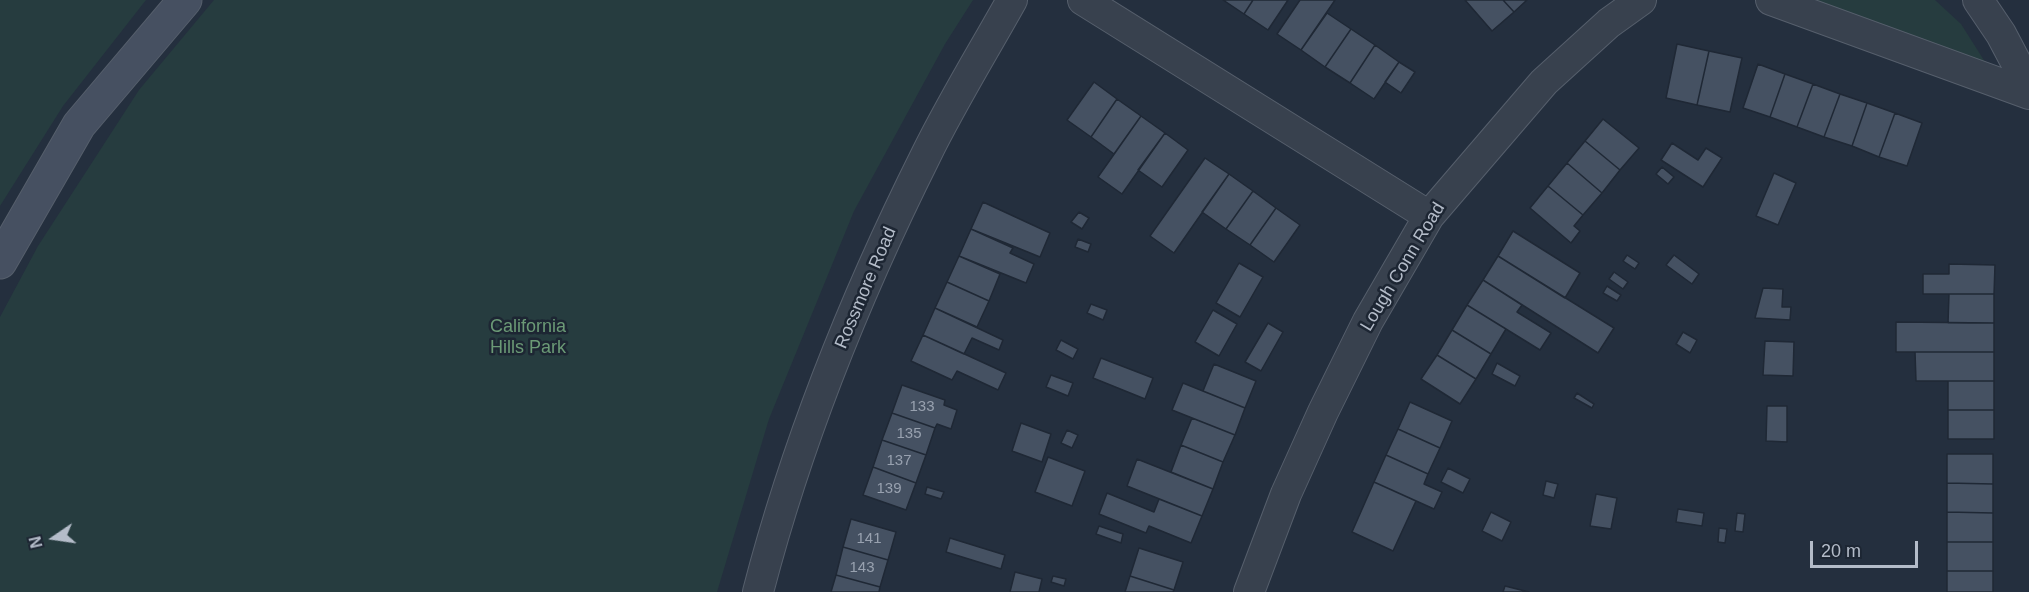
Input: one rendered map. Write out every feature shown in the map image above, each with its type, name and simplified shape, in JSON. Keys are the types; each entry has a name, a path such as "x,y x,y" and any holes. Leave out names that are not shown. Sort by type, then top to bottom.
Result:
{"main road":[{"path":"0,262 79,125 185,0"}],"street":[{"name":"Rossmore Road","path":"758,592 777,517 801,446 866,281 927,153 1011,0"},
{"path":"1083,0 1429,216"},
{"name":"Lough Conn Road","path":"1249,592 1286,494 1323,412 1368,321 1429,216 1544,82 1609,23 1641,0"},
{"path":"1771,0 2029,94"},
{"path":"1978,0 2001,34 2029,87"}],"green space":[{"path":"0,0 146,0 63,106 0,206"},
{"name":"California Hills Park","path":"214,0 973,0 945,44 854,211 769,419 717,592 0,592 0,317 38,246 139,90"},
{"path":"1806,0 1935,0 1961,24 1987,65"}],"building":[{"path":"1223,0 1253,0 1244,14"},
{"path":"1253,0 1288,0 1268,30 1244,14"},
{"path":"1300,0 1335,0 1301,50 1277,34"},
{"path":"1465,0 1503,0 1514,12 1492,31"},
{"path":"1503,0 1527,0 1514,12"},
{"path":"1327,13 1351,29 1325,67 1301,50"},
{"path":"1351,29 1375,45 1350,83 1325,67"},
{"path":"1677,44 1709,51 1697,105 1666,98"},
{"path":"1375,45 1399,62 1374,99 1350,83"},
{"path":"1709,51 1742,58 1730,112 1697,105"},
{"path":"1399,62 1415,72 1401,93 1385,82"},
{"path":"1758,64 1785,74 1770,117 1743,108"},
{"path":"1785,74 1813,84 1797,127 1770,117"},
{"path":"1094,82 1117,99 1091,137 1067,120"},
{"path":"1813,84 1840,94 1824,137 1797,127"},
{"path":"1840,94 1867,103 1852,146 1824,137"},
{"path":"1117,99 1141,116 1114,154 1091,137"},
{"path":"1867,103 1895,113 1879,157 1852,146"},
{"path":"1895,113 1922,123 1907,166 1879,157"},
{"path":"1141,116 1165,133 1122,194 1098,177"},
{"path":"1603,119 1639,148 1620,170 1585,141"},
{"path":"1165,133 1188,150 1162,187 1138,170"},
{"path":"1585,141 1620,170 1602,193 1567,163"},
{"path":"1672,143 1698,160 1706,148 1722,158 1703,187 1661,160"},
{"path":"1205,158 1229,174 1174,253 1150,236"},
{"path":"1567,163 1602,193 1583,215 1548,186"},
{"path":"1662,167 1674,177 1668,184 1656,174"},
{"path":"1774,173 1796,183 1778,225 1756,216"},
{"path":"1229,174 1253,191 1226,229 1202,212"},
{"path":"1548,186 1583,215 1574,226 1580,231 1571,243 1530,208"},
{"path":"1253,191 1276,208 1250,245 1226,229"},
{"path":"983,202 1050,233 1040,257 971,229"},
{"path":"1276,208 1300,225 1274,262 1250,245"},
{"path":"1079,212 1089,218 1082,229 1071,222"},
{"path":"971,229 1013,248 1010,253 1034,264 1026,283 959,256"},
{"path":"1513,231 1580,273 1565,298 1498,256"},
{"path":"1078,239 1091,244 1088,252 1075,247"},
{"path":"1627,255 1639,263 1635,269 1623,261"},
{"path":"1674,255 1699,274 1692,284 1666,265"},
{"path":"959,256 1000,274 989,301 947,282"},
{"path":"1498,256 1614,328 1598,353 1483,280"},
{"path":"1239,263 1263,277 1240,317 1216,303"},
{"path":"1949,264 1995,265 1994,294 1923,294 1923,274 1949,274"},
{"path":"1614,272 1628,282 1623,289 1609,279"},
{"path":"1483,280 1522,305 1517,312 1551,333 1540,350 1467,305"},
{"path":"947,282 989,301 977,327 935,308"},
{"path":"1607,286 1621,295 1617,301 1603,293"},
{"path":"1763,288 1783,289 1782,307 1791,307 1790,320 1755,318"},
{"path":"1949,294 1994,294 1994,323 1948,323"},
{"path":"1091,304 1107,310 1103,320 1087,313"},
{"path":"1467,305 1506,329 1491,354 1452,330"},
{"path":"935,308 1003,340 999,350 972,338 964,354 923,335"},
{"path":"1213,310 1237,324 1219,356 1195,342"},
{"path":"1896,322 1994,323 1994,352 1896,352"},
{"path":"1268,323 1283,332 1261,371 1245,362"},
{"path":"1452,330 1491,354 1476,379 1437,355"},
{"path":"1683,332 1697,340 1690,353 1676,344"},
{"path":"923,335 1006,373 998,390 957,371 952,380 911,361"},
{"path":"1061,340 1078,349 1073,359 1056,350"},
{"path":"1765,341 1794,342 1793,376 1763,375"},
{"path":"1915,352 1994,352 1994,381 1916,381"},
{"path":"1437,355 1476,379 1460,404 1421,379"},
{"path":"1101,358 1153,378 1145,399 1093,378"},
{"path":"1497,363 1520,376 1515,386 1492,374"},
{"path":"1214,364 1256,381 1245,408 1203,391"},
{"path":"1051,375 1073,383 1068,396 1046,387"},
{"path":"1948,381 1994,381 1994,410 1948,410"},
{"path":"1183,383 1245,408 1235,435 1172,410"},
{"path":"902,385 945,400 944,405 957,410 951,429 937,424 935,428 892,413"},
{"path":"1577,393 1594,404 1592,408 1574,398"},
{"path":"1410,402 1452,421 1440,448 1398,429"},
{"path":"1767,406 1787,406 1787,442 1766,441"},
{"path":"1948,410 1994,410 1994,439 1948,439"},
{"path":"892,413 935,428 926,455 882,440"},
{"path":"1192,418 1235,435 1223,462 1181,445"},
{"path":"1021,423 1051,434 1042,462 1012,451"},
{"path":"1398,429 1440,448 1428,474 1386,455"},
{"path":"1067,430 1078,435 1072,448 1061,443"},
{"path":"882,440 926,455 916,483 873,467"},
{"path":"1181,445 1223,462 1213,489 1171,472"},
{"path":"1947,454 1993,454 1993,484 1947,483"},
{"path":"1386,455 1428,474 1424,484 1442,492 1434,509 1374,482"},
{"path":"1048,457 1085,471 1072,506 1035,492"},
{"path":"1137,459 1213,489 1202,516 1127,486"},
{"path":"873,467 916,483 906,510 863,495"},
{"path":"1448,468 1470,479 1463,493 1441,482"},
{"path":"1546,481 1558,484 1554,498 1543,495"},
{"path":"1374,482 1416,501 1393,551 1352,532"},
{"path":"1947,483 1993,484 1993,513 1947,512"},
{"path":"927,487 944,492 941,499 925,494"},
{"path":"1107,493 1154,512 1159,499 1202,516 1191,543 1149,526 1146,533 1099,514"},
{"path":"1596,494 1617,498 1611,529 1590,526"},
{"path":"1678,509 1704,513 1702,526 1676,522"},
{"path":"1491,512 1511,522 1502,541 1482,531"},
{"path":"1947,512 1993,513 1993,542 1947,542"},
{"path":"1737,513 1745,514 1743,532 1735,531"},
{"path":"851,519 896,532 888,560 843,547"},
{"path":"1099,526 1123,534 1121,543 1096,534"},
{"path":"1719,528 1727,529 1725,543 1718,542"},
{"path":"950,538 1005,555 1001,569 946,552"},
{"path":"1947,542 1993,542 1993,571 1947,571"},
{"path":"843,547 888,560 880,587 836,575"},
{"path":"1139,548 1183,562 1174,590 1130,576"},
{"path":"1947,571 1993,571 1993,592 1947,592"},
{"path":"1015,572 1042,579 1039,592 1010,592"},
{"path":"836,575 880,587 879,592 831,592"},
{"path":"1053,576 1066,579 1064,586 1051,582"},
{"path":"1130,576 1174,590 1173,592 1125,592"},
{"path":"1505,586 1529,592 1503,592"}]}
